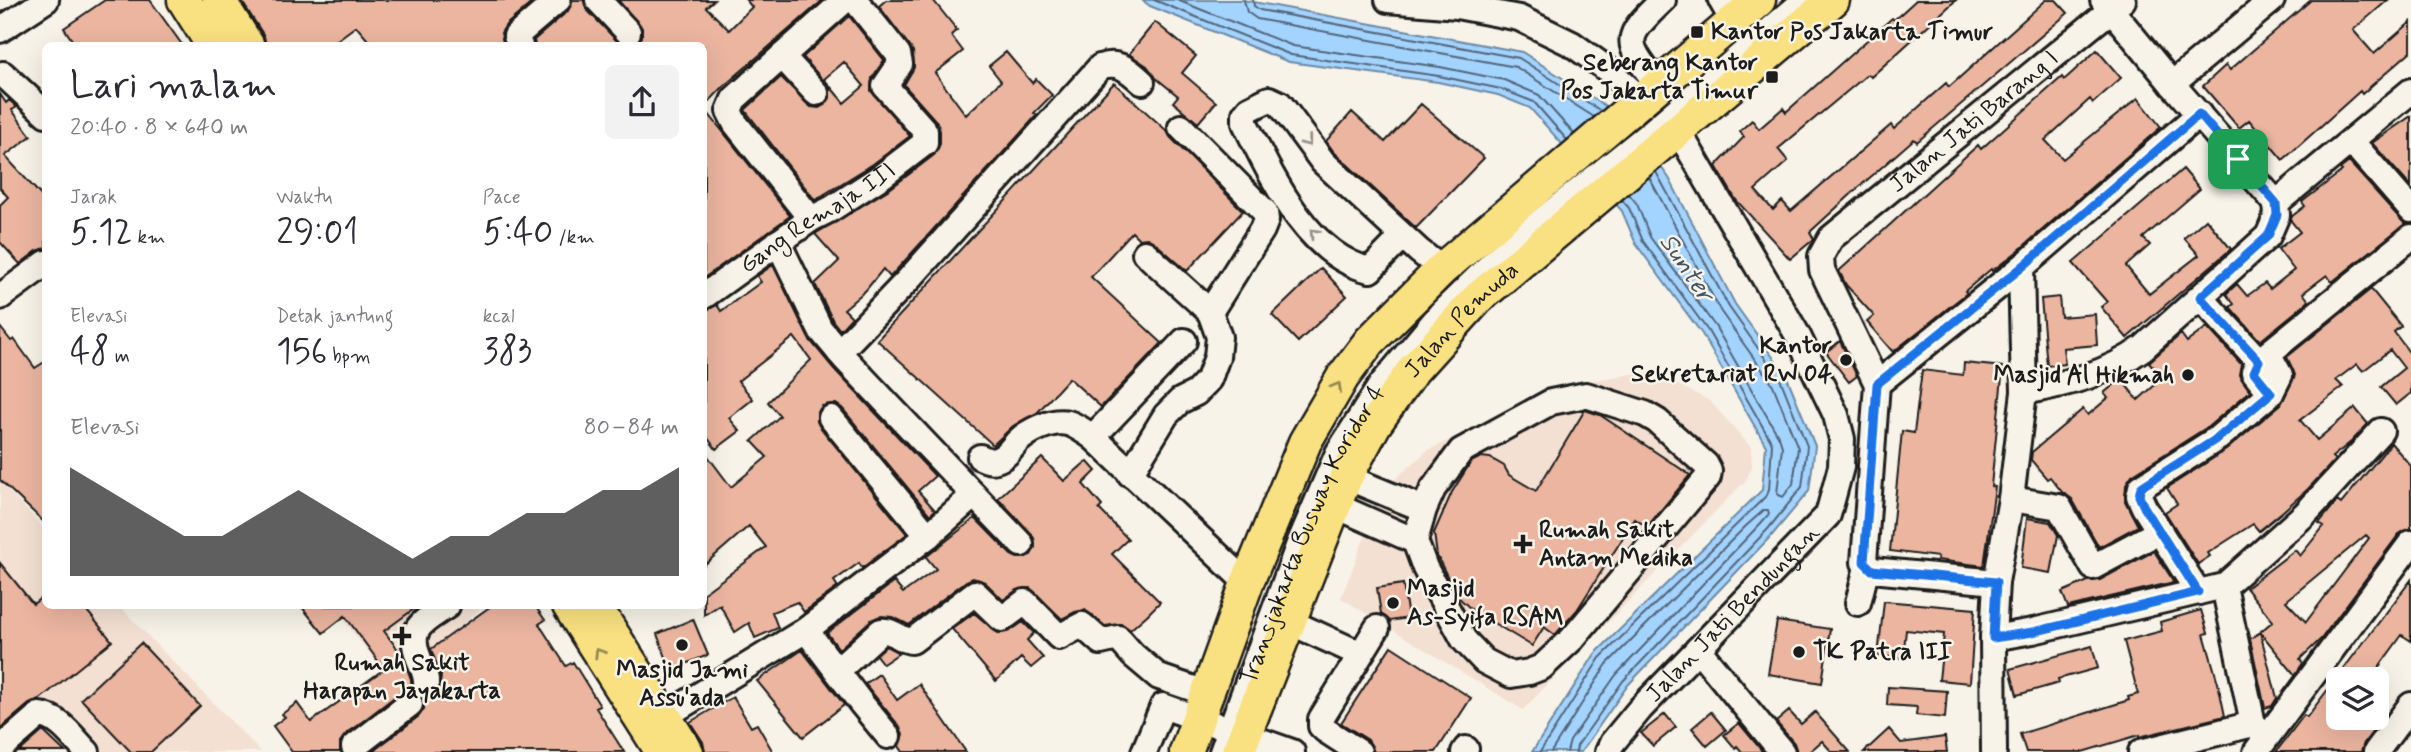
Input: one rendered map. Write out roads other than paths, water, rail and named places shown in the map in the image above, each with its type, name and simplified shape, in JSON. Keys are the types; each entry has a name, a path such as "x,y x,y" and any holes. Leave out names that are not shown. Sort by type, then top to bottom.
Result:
{"main road":[{"path":"184,0 210,42"},
{"path":"219,0 245,42"},
{"name":"Jalan Pemuda","path":"1222,729 1247,583 1305,442 1343,377 1370,341 1441,269 1575,184 1651,116 1727,10 1759,0"},
{"name":"Jalan Pemuda","path":"1186,752 1222,729 1285,629 1340,491 1375,424 1413,370 1436,343 1575,184 1651,116 1833,0"},
{"path":"571,609 655,740 687,752"},
{"path":"596,609 655,740"}],"street":[{"path":"0,30 46,0"},
{"path":"518,42 516,36 558,0"},
{"path":"598,0 628,32"},
{"path":"811,219 735,123 729,111 734,99 845,0"},
{"name":"Gang Remaja III","path":"707,294 811,219 882,176 923,145 926,136 922,128 886,89 885,83 901,60 855,0"},
{"path":"1388,0 1457,6 1519,18 1572,44 1611,72 1651,116"},
{"path":"1651,116 1631,42 1637,25 1663,0"},
{"path":"1651,116 1782,0"},
{"path":"1651,116 1805,0"},
{"path":"2172,84 2272,0"},
{"path":"2024,392 2063,384 2125,361 2144,348 2268,236 2277,215 2276,203 2172,84 2112,3"},
{"name":"Jalan Jati Barang I","path":"1877,384 1822,270 1821,256 1826,243 2112,3"},
{"path":"782,56 816,93"},
{"path":"839,352 1100,67 1110,63 1119,65 1142,82"},
{"path":"1,73 42,110"},
{"path":"2276,203 2411,92"},
{"path":"1403,236 1370,270 1354,267 1332,252 1292,210 1245,123 1245,114 1249,109 1269,99 1280,104 1323,162 1441,269"},
{"path":"1996,582 1872,570 1867,567 1864,562 1877,384 2021,268 2199,114"},
{"name":"Jalan Jati Bendungan","path":"1608,752 1612,743 1640,709 1828,516 1841,467 1842,439 1836,415 1797,334 1651,116"},
{"path":"1181,127 1265,212 1262,230 1210,312"},
{"path":"2352,142 2411,210"},
{"name":"Transjakarta Busway Koridor 4","path":"1205,752 1222,729 1285,539 1334,432 1362,388 1409,329 1469,266 1575,184"},
{"path":"2264,358 2411,237"},
{"path":"778,242 820,329 1021,544"},
{"path":"1130,474 1166,415 1180,401 1196,393 1209,379 1217,357 1219,337 1210,312 1145,253"},
{"path":"0,298 42,266"},
{"path":"1994,752 1993,638 1996,582 2011,499 2024,392 2021,268"},
{"path":"2198,592 2139,496 2141,487 2218,438 2271,393 2280,374 2200,297"},
{"path":"1093,437 1184,341"},
{"path":"1340,491 1415,541 1425,568 1464,640 1484,661 1510,675 1542,667 1572,639 1700,488 1709,471 1706,465 1657,421 1586,395 1568,397 1551,402 1461,451 1433,489 1415,541"},
{"path":"831,418 928,536"},
{"path":"980,457 997,460 1031,432 1048,424 1068,423 1093,437 1247,583"},
{"path":"1993,638 2033,632 2224,586 2305,514 2381,431"},
{"path":"1340,491 1424,509"},
{"path":"655,740 806,630 928,536 974,495"},
{"path":"2011,499 2059,507 2093,567 2160,531"},
{"path":"2147,751 2258,738 2411,543"},
{"path":"1858,603 1867,567"},
{"path":"2224,586 2258,738"},
{"path":"836,671 881,631 912,641 975,593 1002,619 1025,602 1059,637 1082,625 1101,642 1118,638 1158,677 1222,729"},
{"path":"354,747 418,695 426,676 417,654 414,635 418,627 443,609"},
{"path":"1359,752 1325,730 1321,726 1321,719 1377,628"},
{"path":"1285,629 1356,661"},
{"path":"806,630 888,736"},
{"path":"1698,649 1782,752"},
{"path":"1144,752 1161,706 1292,752"},
{"path":"0,749 39,715 48,715 87,752"},
{"path":"2376,752 2407,718"}],"water":[{"name":"Sunter","path":"1142,0 1243,0 1522,52 1627,120 1669,178 1735,304 1787,377 1815,446 1809,491 1773,534 1628,685 1581,752 1532,752 1595,654 1762,490 1766,446 1702,334 1636,244 1622,211 1530,108 1498,95 1438,82 1289,62 1150,6"}],"place":[{"name":"Kantor Pos Jakarta Timur","path":"1697,32"},
{"name":"Seberang Kantor Pos Jakarta Timur","path":"1772,77"},
{"name":"Kantor Sekretariat RW 04","path":"1846,360"},
{"name":"Masjid Al Hikmah","path":"2188,375"},
{"name":"Rumah Sakit Antam Medika","path":"1523,544"},
{"name":"Masjid As-Syifa RSAM","path":"1393,603"},
{"name":"Rumah Sakit Harapan Jayakarta","path":"402,636"},
{"name":"Masjid Jami Assu'ada","path":"682,645"},
{"name":"TK Patra III","path":"1799,652"}]}
